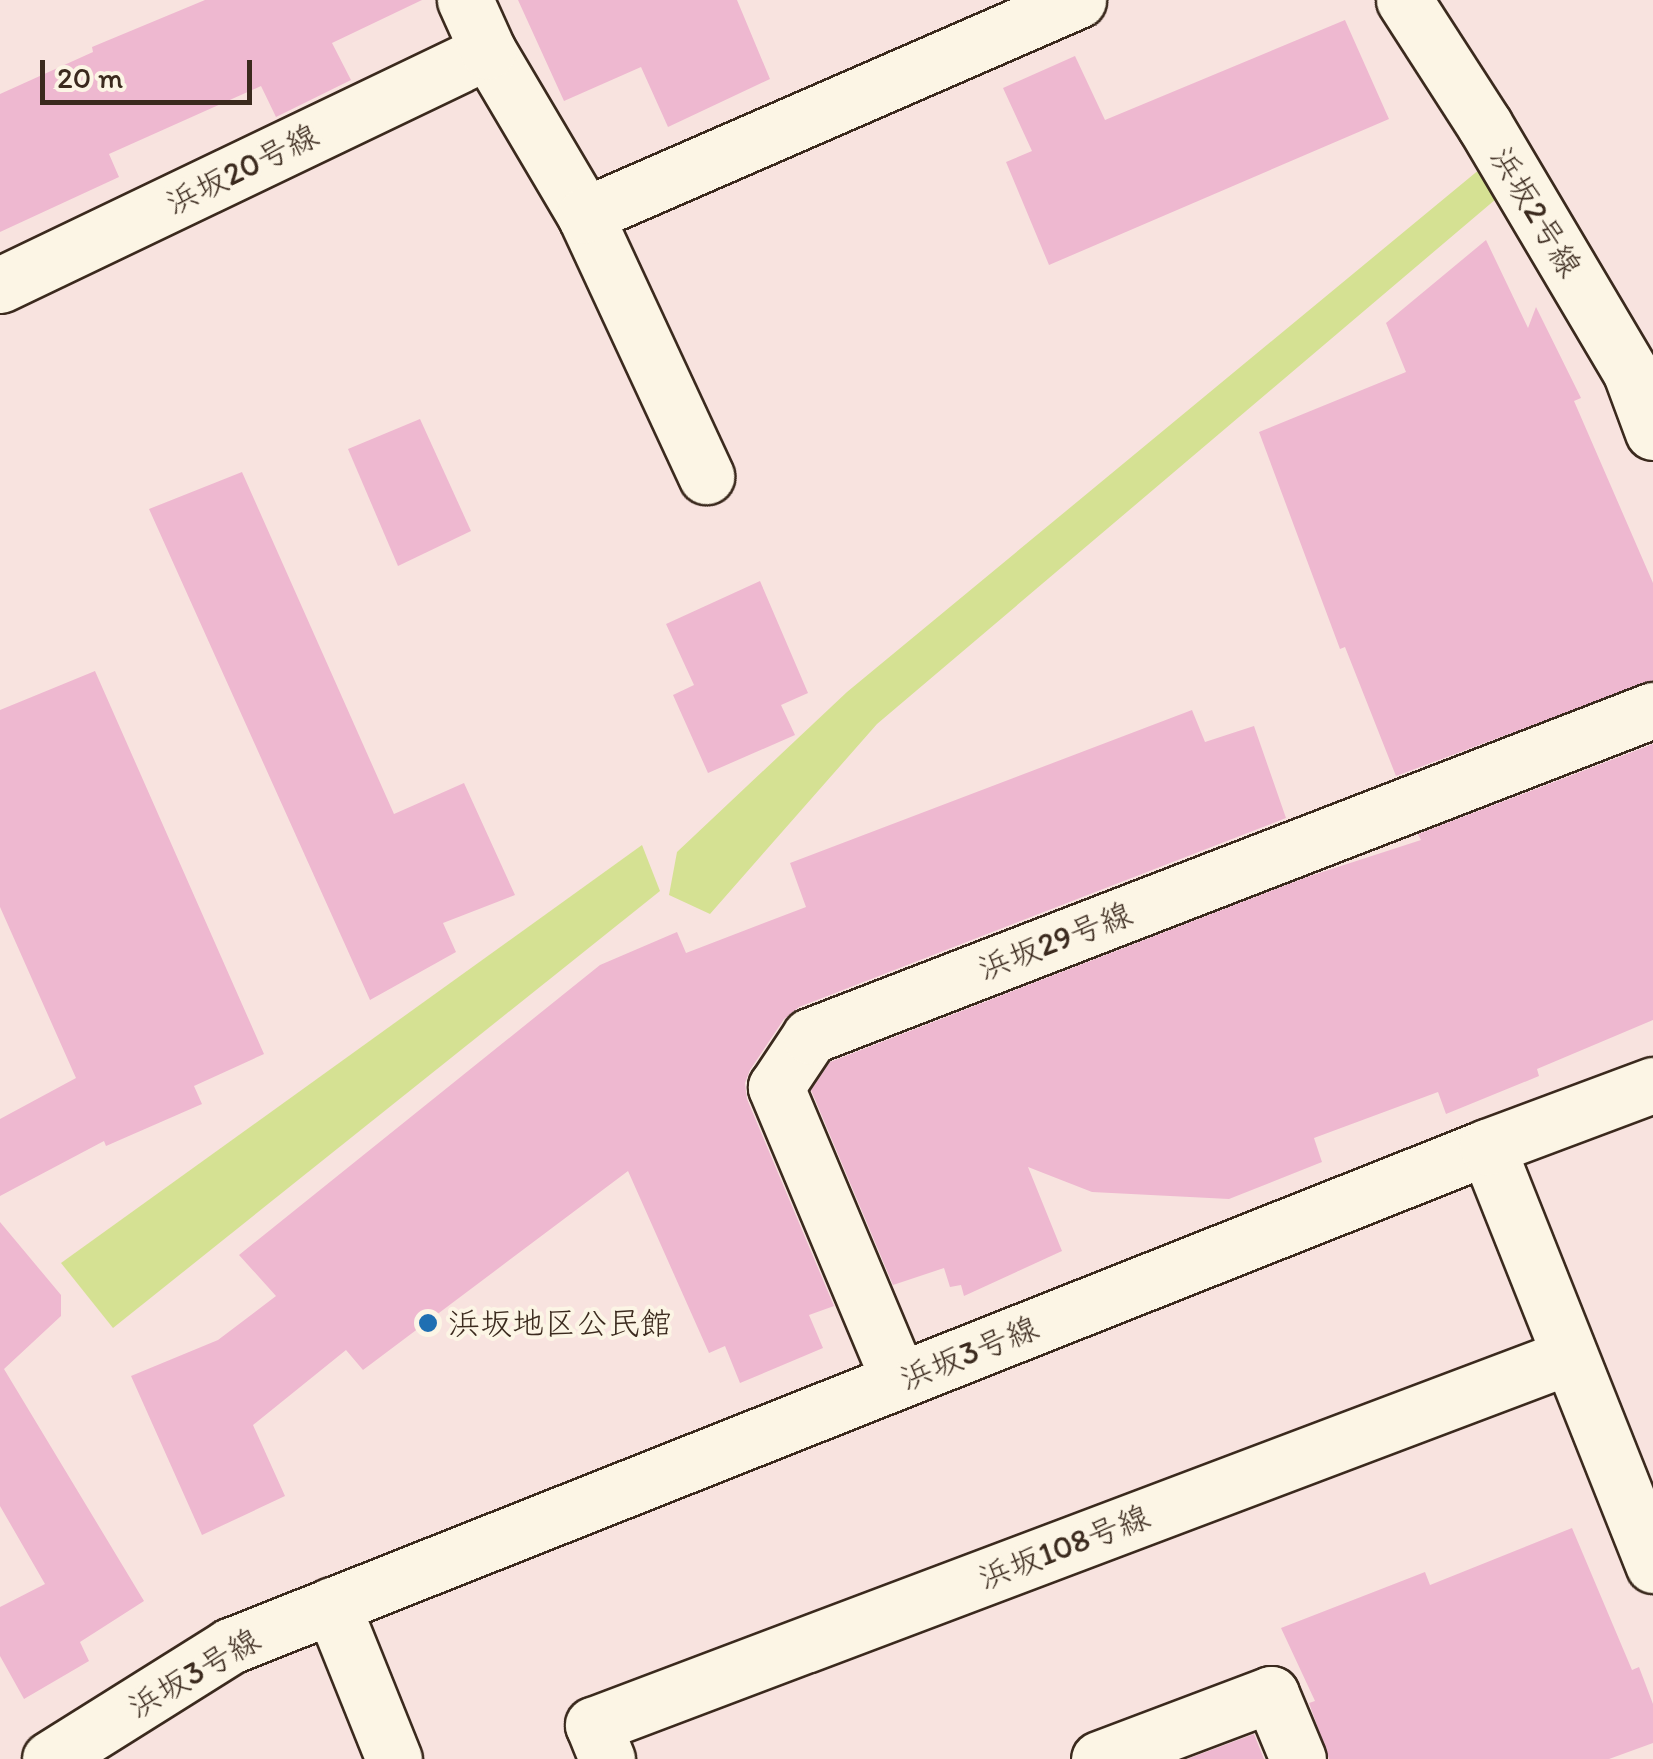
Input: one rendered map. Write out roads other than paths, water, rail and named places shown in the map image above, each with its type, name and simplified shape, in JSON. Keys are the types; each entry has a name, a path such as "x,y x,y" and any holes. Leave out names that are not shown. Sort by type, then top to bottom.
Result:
{"street":[{"path":"465,0 488,51 585,214 706,476"},
{"path":"585,214 1078,0"},
{"name":"浜坂2号線","path":"1404,0 1484,124 1631,373 1653,432"},
{"name":"浜坂20号線","path":"0,285 488,51"},
{"name":"浜坂29号線","path":"899,1380 776,1087 810,1036 1653,710"},
{"name":"浜坂3号線","path":"50,1759 230,1646 1487,1147 1653,1085"},
{"path":"1487,1147 1653,1565"},
{"name":"浜坂108号線","path":"607,1759 593,1725 1570,1356"},
{"path":"332,1604 394,1759"},
{"path":"1099,1759 1270,1694 1298,1759"}],"place":[{"name":"浜坂地区公民館","path":"428,1323"}]}
